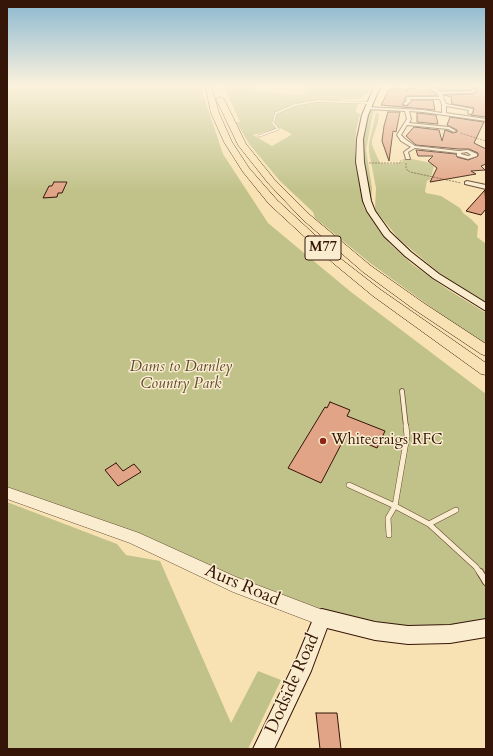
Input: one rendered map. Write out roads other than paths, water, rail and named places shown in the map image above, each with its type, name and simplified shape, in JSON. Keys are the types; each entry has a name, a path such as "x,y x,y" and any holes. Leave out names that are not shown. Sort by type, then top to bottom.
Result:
{"highway":[{"name":"M77","path":"218,120 228,142 246,170 277,206 337,261 377,293 404,314 486,370"},
{"name":"M77","path":"230,120 242,145 264,173 293,205 319,229 367,269 486,352"}],"main road":[{"path":"364,120 361,130 360,151 366,193 371,211 387,234 408,254 436,276 486,308"},
{"name":"Aurs Road","path":"322,618 375,631 408,635 450,634 486,628"},
{"name":"Dodside Road","path":"263,749 304,664 322,618"}],"street":[{"path":"408,120 399,135 403,140 414,147 459,152"},
{"path":"407,124 454,129"},
{"path":"408,158 406,152 414,147"},
{"path":"467,183 486,186"},
{"name":"Aurs Road","path":"7,493 134,538 233,584 322,618"}],"lane":[{"path":"259,136 278,130 273,123 274,120"},
{"path":"388,535 388,518 395,506 408,436 402,391"},
{"path":"349,485 395,506 429,524 476,567 486,582"},
{"path":"429,524 456,510"}],"place":[{"name":"Whitecraigs RFC","path":"323,441"}],"park label":[{"name":"Dams to Darnley Country Park","path":"181,376"}]}
